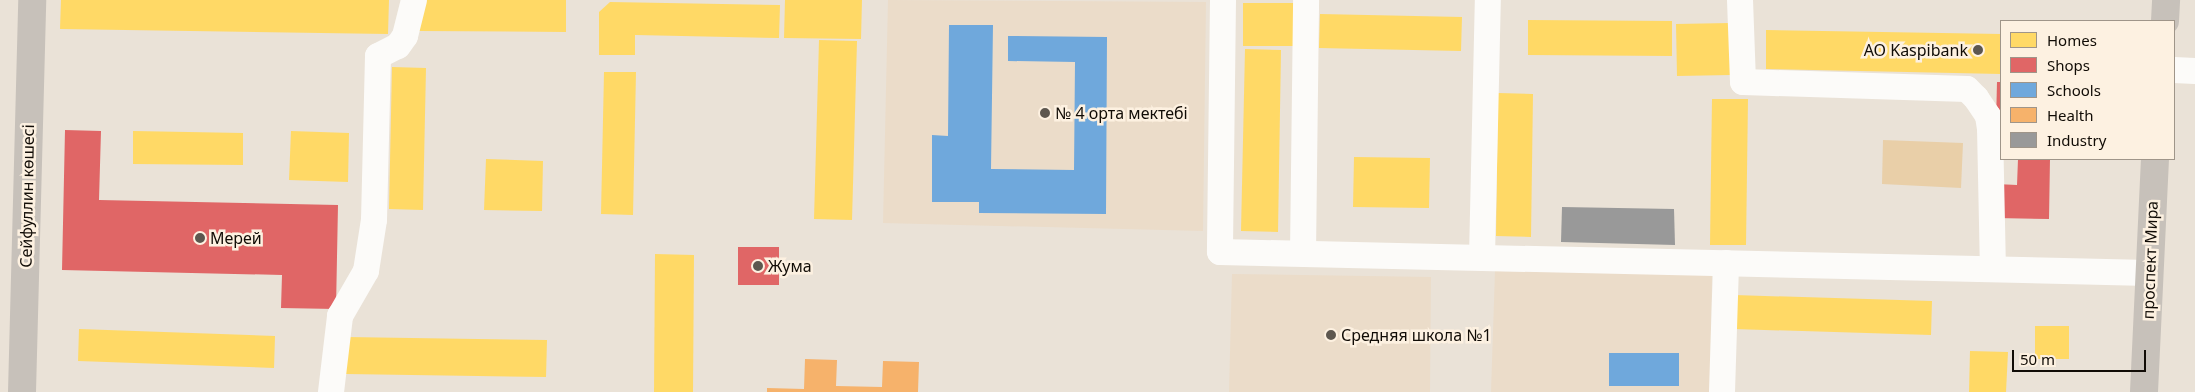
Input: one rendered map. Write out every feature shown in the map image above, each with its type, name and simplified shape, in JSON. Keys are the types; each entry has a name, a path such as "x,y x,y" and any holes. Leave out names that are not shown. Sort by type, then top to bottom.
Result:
{"main road":[{"name":"Сейфуллин көшесі","path":"22,392 32,0"},
{"path":"2165,20 2166,0"},
{"name":"проспект Мира","path":"2144,392 2148,273 2155,160"}],"street":[{"path":"331,392 340,316 366,271 374,220 378,56 398,46 406,36 414,0"},
{"path":"1223,0 1220,252 2148,273"},
{"path":"1303,254 1306,0"},
{"path":"1482,257 1488,0"},
{"path":"1740,0 1743,82 1967,89 1976,98 1988,116 1990,128 1993,269"},
{"path":"2175,70 2195,71"},
{"path":"1722,392 1726,263"}],"shaded area":[{"name":"№ 4 орта мектебі","path":"888,0 1206,2 1203,231 883,223"},
{"path":"1883,140 1963,143 1961,188 1882,184"},
{"path":"1495,271 1712,274 1710,392 1491,392"},
{"name":"Средняя школа №1","path":"1232,274 1431,277 1430,392 1229,392"}],"building: Homes":[{"path":"61,0 389,0 388,34 60,29"},
{"path":"420,0 566,0 566,32 419,31"},
{"path":"785,0 862,0 861,39 784,38"},
{"path":"610,2 780,5 779,38 635,35 635,55 599,55 599,12"},
{"path":"1243,3 1294,3 1294,46 1243,46"},
{"path":"1320,14 1462,17 1461,51 1319,48"},
{"path":"1528,20 1672,21 1672,56 1528,55"},
{"path":"1730,23 1731,75 1677,76 1676,24"},
{"path":"1766,30 2000,34 2000,74 1766,69"},
{"path":"819,40 857,41 852,220 814,219"},
{"path":"1245,49 1281,50 1278,232 1241,231"},
{"path":"392,67 426,68 423,210 389,209"},
{"path":"604,72 636,72 633,215 601,214"},
{"path":"1498,93 1533,94 1531,237 1496,236"},
{"path":"1712,99 1748,99 1746,245 1710,245"},
{"path":"133,131 243,133 243,165 133,164"},
{"path":"291,131 349,133 348,182 289,180"},
{"path":"1354,157 1430,158 1429,208 1353,207"},
{"path":"486,159 543,161 542,211 484,210"},
{"path":"655,254 694,255 693,392 654,392"},
{"path":"1734,295 1932,301 1931,335 1733,329"},
{"path":"2035,326 2069,326 2069,359 2035,359"},
{"path":"79,329 275,336 274,368 78,361"},
{"path":"346,337 547,340 546,377 346,374"},
{"path":"1970,351 2008,352 2006,392 1969,392"}],"building: Shops":[{"path":"1997,82 2000,82 2000,123 1996,123"},
{"name":"Мерей","path":"65,130 101,131 99,200 338,205 336,309 281,308 282,275 62,270"},
{"path":"2018,160 2050,160 2049,219 1996,218 1996,184 2017,185"},
{"name":"Жума","path":"738,247 779,247 779,285 738,285"}],"building: Schools":[{"path":"949,25 993,25 991,169 1074,170 1075,62 1008,61 1008,36 1107,37 1106,214 979,213 979,202 932,202 932,135 948,136"},
{"path":"1609,353 1679,353 1679,386 1609,386"}],"building: Health":[{"path":"805,359 837,360 836,386 882,387 883,361 919,362 918,392 767,392 767,388 804,389"}],"building: Industry":[{"path":"1562,207 1674,209 1675,245 1561,242"}],"place":[{"name":"AO Kaspibank","path":"1978,50"},
{"name":"№ 4 орта мектебі","path":"1045,113"},
{"name":"Мерей","path":"200,238"},
{"name":"Жума","path":"758,266"},
{"name":"Средняя школа №1","path":"1331,335"}]}
